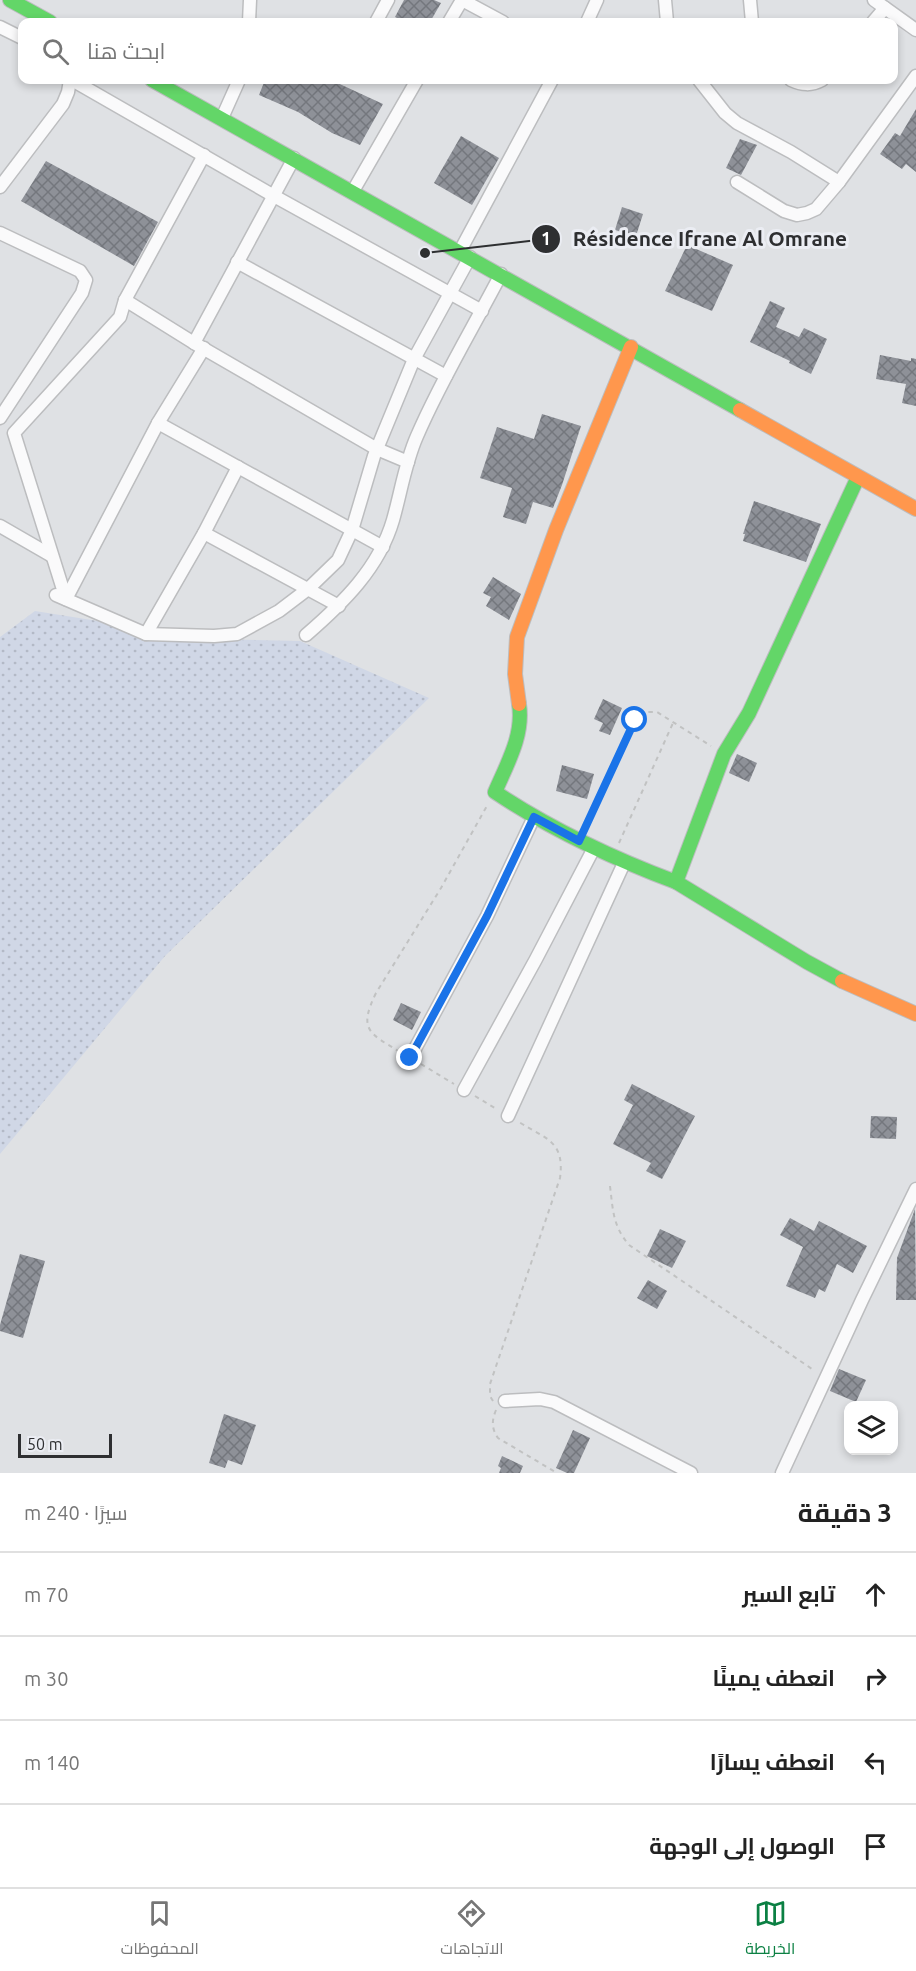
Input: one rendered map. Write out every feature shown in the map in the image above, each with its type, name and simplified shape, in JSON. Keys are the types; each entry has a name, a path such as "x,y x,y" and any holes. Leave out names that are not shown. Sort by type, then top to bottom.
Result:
{"main road":[{"path":"10,0 43,18"},
{"path":"159,84 916,509"},
{"path":"631,347 556,530 517,638 515,674 520,714 519,728 517,740 495,792 534,817 579,841 618,860 676,882 807,962 855,987 916,1014"},
{"path":"676,882 724,754 754,702 858,477"}],"street":[{"path":"249,18 250,0"},
{"path":"378,18 388,0"},
{"path":"451,18 462,0 496,18"},
{"path":"589,18 597,0"},
{"path":"665,0 667,18"},
{"path":"750,0 752,18"},
{"path":"874,0 916,30"},
{"path":"876,18 885,8"},
{"path":"0,27 18,36"},
{"path":"737,182 784,211 797,215 816,208 839,182 916,76"},
{"path":"0,187 63,104 70,84"},
{"path":"78,84 482,311"},
{"path":"222,118 236,84"},
{"path":"353,191 415,84"},
{"path":"61,597 146,634 214,636 237,634 279,611 308,589 338,560 352,530 377,449 414,359 449,293 465,254 550,84"},
{"path":"702,84 724,113 737,123 792,152 839,182"},
{"path":"61,597 52,556 14,433 120,317 125,300 204,155"},
{"path":"61,597 158,423 199,345 237,262 294,158"},
{"path":"0,232 80,271 86,280 82,293 0,418"},
{"path":"237,262 446,376"},
{"path":"306,635 339,606 364,576 383,547 416,437 501,274"},
{"path":"125,300 377,449 408,462"},
{"path":"158,423 383,547"},
{"path":"146,634 238,468"},
{"path":"0,526 52,556"},
{"path":"204,532 339,606"},
{"path":"410,1058 487,916 534,817"},
{"path":"464,1090 594,848"},
{"path":"508,1116 618,860"},
{"path":"782,1473 916,1189"},
{"path":"505,1401 540,1399 554,1402 691,1473"}],"path":[{"path":"579,841 639,714 657,712 724,754"},
{"path":"618,860 674,723"},
{"path":"610,1186 615,1223 620,1235 629,1245 825,1378"},
{"path":"505,1401 496,1409 492,1420 494,1432 498,1438 557,1473"}],"shaded area":[{"path":"35,611 211,639 300,641 429,698 165,956 0,1154 0,637"}],"building":[{"path":"404,0 434,0 441,3 432,18 395,17"},
{"path":"263,84 340,84 383,104 360,145 332,133 298,112 259,95"},
{"path":"916,109 916,172 906,164 902,169 880,154 895,133 900,136"},
{"path":"461,136 499,158 472,205 434,183"},
{"path":"740,139 757,145 741,175 726,168"},
{"path":"46,161 158,222 134,266 21,201"},
{"path":"622,207 643,214 636,236 615,230"},
{"path":"687,245 733,265 712,311 665,291"},
{"path":"770,301 785,308 776,327 799,337 804,328 827,339 811,374 750,342"},
{"path":"880,355 911,361 911,358 916,359 916,406 902,403 906,384 876,379"},
{"path":"542,414 581,426 553,508 533,502 526,524 503,517 512,488 480,478 497,427 534,439"},
{"path":"754,501 821,524 806,562 743,541 745,534 743,534"},
{"path":"493,577 521,594 509,620 486,606 491,597 483,593"},
{"path":"603,699 622,708 610,735 599,731 603,723 594,719"},
{"path":"737,754 757,763 749,782 729,773"},
{"path":"562,765 594,774 587,799 556,791"},
{"path":"401,1003 421,1012 412,1030 393,1020"},
{"path":"632,1084 695,1116 662,1179 646,1171 651,1163 613,1144 633,1105 624,1100"},
{"path":"871,1116 897,1117 896,1139 870,1138"},
{"path":"915,1209 916,1300 896,1300 897,1258"},
{"path":"790,1218 814,1231 819,1221 867,1246 853,1273 837,1264 825,1292 819,1289 815,1298 786,1286 803,1247 780,1235"},
{"path":"660,1229 686,1241 672,1268 647,1256"},
{"path":"20,1254 45,1261 23,1338 0,1331"},
{"path":"648,1280 667,1291 657,1309 637,1298"},
{"path":"839,1369 866,1380 856,1401 830,1391"},
{"path":"224,1414 256,1425 242,1465 228,1460 225,1468 209,1463"},
{"path":"573,1430 590,1438 574,1473 567,1473 556,1468"},
{"path":"502,1456 523,1466 520,1473 499,1473 501,1468 498,1466"}],"traffic: fast":[{"path":"10,0 43,18"},
{"path":"159,84 740,410"},
{"path":"842,981 676,882 724,754 749,713 858,477"},
{"path":"519,704 517,738 495,792 538,819 583,842 676,882"}],"traffic: slow":[{"path":"519,704 515,674 517,637 556,530 631,347"},
{"path":"740,410 916,509"},
{"path":"842,981 916,1014"}],"place":[{"name":"Résidence Ifrane Al Omrane","path":"425,253"}],"route":[{"path":"410,1058 487,916 534,817 579,841 635,720"}]}
